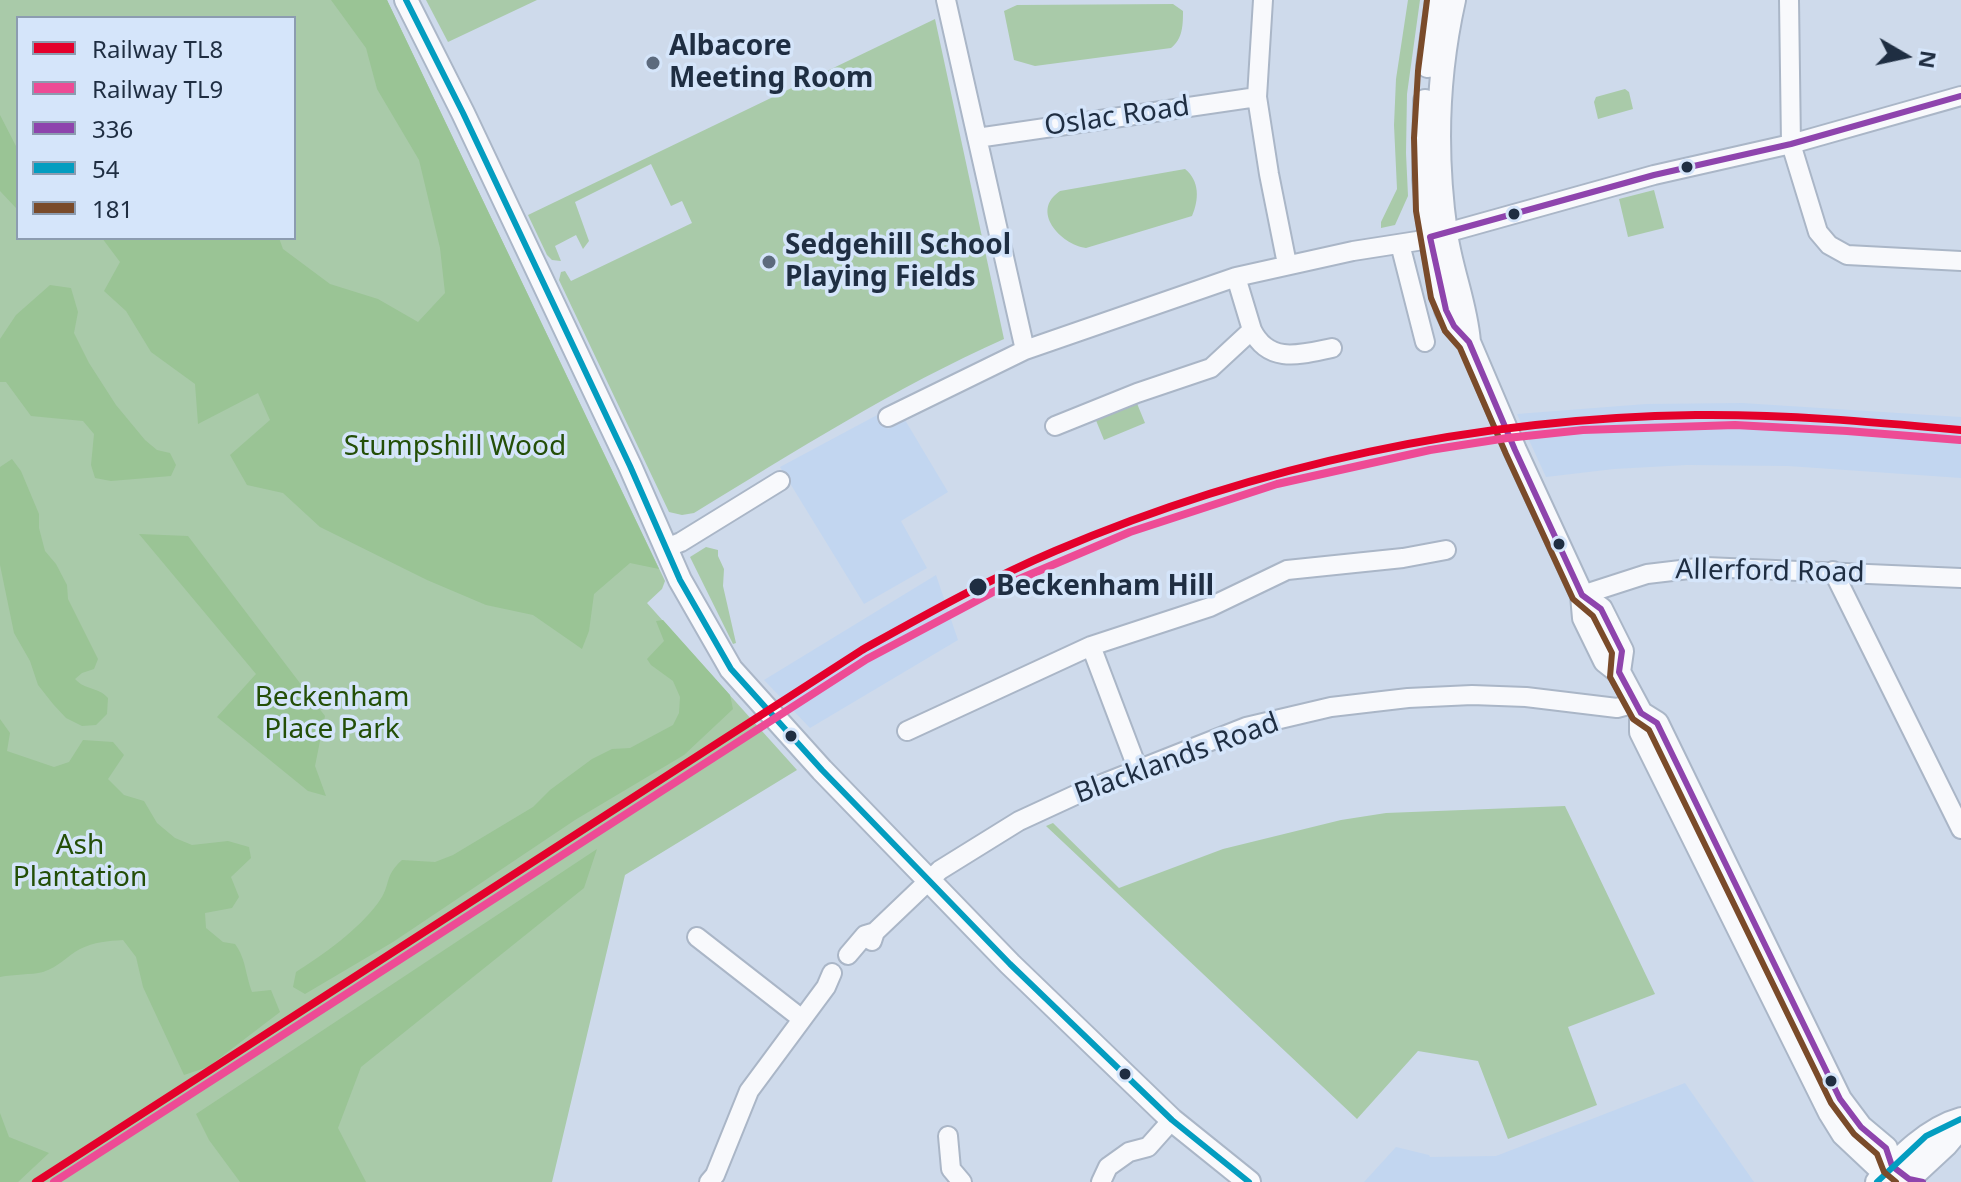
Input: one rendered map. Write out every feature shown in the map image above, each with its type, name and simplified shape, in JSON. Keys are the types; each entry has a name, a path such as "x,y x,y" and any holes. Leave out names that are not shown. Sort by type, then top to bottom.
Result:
{"main road":[{"path":"406,0 463,113 666,548 731,669 1010,964 1172,1120 1249,1182"},
{"path":"1437,0 1424,127 1424,179 1438,235 1466,314 1469,342 1582,595 1584,618 1605,661 1619,672 1638,708 1657,723 1728,889 1823,1082 1850,1115 1886,1148 1903,1179"},
{"path":"1438,235 1440,97 1454,0"},
{"path":"1903,1179 1946,1123 1961,1119"},
{"path":"1903,1179 1946,1145 1961,1127"}],"street":[{"path":"946,0 1025,350"},
{"path":"1263,0 1257,97 1287,264"},
{"path":"1789,0 1791,144 1818,232 1829,245 1855,256 1961,261"},
{"path":"888,417 1025,350 1236,277 1438,235 1654,175 1791,144 1961,96"},
{"name":"Oslac Road","path":"977,138 1257,97"},
{"path":"1400,244 1425,342"},
{"path":"1236,277 1258,342 1288,356 1332,348"},
{"path":"1055,426 1211,368 1252,330"},
{"path":"666,548 681,542 780,481"},
{"path":"907,731 1091,646 1210,607 1287,570 1403,558 1446,550"},
{"name":"Allerford Road","path":"1582,595 1647,574 1706,567 1961,578"},
{"path":"1833,571 1961,829"},
{"path":"1091,646 1138,770"},
{"name":"Blacklands Road","path":"848,955 865,935 873,936 940,870 1019,821 1084,791 1246,727 1331,707 1408,698 1472,695 1526,697 1638,708"},
{"path":"697,937 802,1019"},
{"path":"713,1180 749,1091 832,979"},
{"path":"1101,1182 1108,1167 1129,1152 1148,1147 1172,1120"},
{"path":"948,1136 951,1169 962,1182"}],"shaded area":[{"path":"1742,403 1961,417 1961,478 1788,466 1687,465 1546,477 1517,414 1646,404"},
{"path":"879,414 888,429 905,420 948,492 901,521 927,568 864,604 780,467"},
{"path":"936,575 958,640 810,728 764,680"},
{"path":"1685,1083 1754,1182 1364,1182 1396,1147 1430,1157 1496,1156"}],"green space":[{"name":"Beckenham Place Park","path":"0,0 387,0 665,581 662,589 647,603 797,770 625,875 552,1182 0,1182"},
{"name":"Stumpshill Wood","path":"331,0 387,0 659,569 630,563 594,594 589,631 582,649 533,615 486,605 427,580 320,527 283,493 247,485 230,455 270,420 258,393 198,424 195,384 151,352 126,311 104,291 120,262 104,240 280,240 283,249 330,284 378,299 418,322 445,293 440,248 419,160 377,89 366,48"},
{"path":"426,0 537,0 448,42"},
{"path":"1408,0 1420,0 1407,94 1408,196 1395,225 1381,228 1397,189 1394,125 1396,79"},
{"path":"1173,4 1183,11 1183,21 1180,36 1171,48 1035,66 1014,60 1004,11 1017,5"},
{"name":"Sedgehill School Playing Fields","path":"935,19 1004,339 885,399 694,513 682,515 669,512 559,280 561,272 565,271 571,281 692,223 682,201 671,206 651,164 575,202 589,241 583,249 576,235 555,246 561,261 552,260 547,255 528,215"},
{"path":"1625,89 1629,92 1633,109 1598,119 1594,102 1596,97"},
{"path":"0,115 16,146 16,208 0,191"},
{"path":"1185,169 1197,191 1192,216 1086,248 1058,233 1048,217 1051,199 1060,191"},
{"path":"1654,190 1664,228 1628,237 1619,199"},
{"path":"50,285 71,288 78,312 74,333 89,363 116,405 145,440 157,450 170,453 176,465 171,476 111,481 95,478 91,465 94,434 83,421 31,416 6,382 0,382 0,339 16,315"},
{"path":"1136,401 1145,423 1104,440 1095,418"},
{"path":"12,459 21,471 39,514 45,551 67,585 68,599 98,659 94,669 75,679 108,698 107,714 96,725 82,726 66,718 53,704 38,685 30,661 14,633 0,565 0,467"},
{"path":"139,534 188,536 325,716 315,766 326,796 308,791 217,717 256,674"},
{"path":"706,547 718,550 724,569 723,586 736,643 733,644 690,557"},
{"path":"663,620 730,695 733,709 684,755 575,820 393,942 305,994 293,987 296,972 340,941 370,913 382,896 392,871 402,860 435,862 453,855 533,807 550,790 592,759 612,749 630,748 673,725 679,713 680,697 673,681 647,659 664,641 656,621"},
{"name":"Ash Plantation","path":"0,719 10,733 7,751 54,767 69,762 83,740 113,742 124,755 108,779 124,795 144,801 157,823 175,838 192,845 228,841 249,847 251,858 231,877 239,897 232,908 205,913 206,928 223,942 235,944 252,992 271,990 280,1012 208,1067 184,1075 143,987 136,957 123,940 85,947 43,972 0,977"},
{"path":"1565,806 1655,994 1568,1027 1597,1105 1508,1139 1478,1061 1418,1051 1357,1119 1046,826 1053,823 1119,888 1223,849 1341,820 1386,813"},
{"path":"597,849 584,888 361,1067 338,1128 366,1182 240,1182 209,1140 196,1114"},
{"path":"0,1113 9,1137 49,1153 18,1182 0,1182"}],"rail line":[{"name":"TL8","path":"36,1182 862,650 957,598 1055,551 1209,494 1289,471 1369,452 1531,425 1614,418 1729,415 1961,430"},
{"name":"TL9","path":"54,1182 867,659 1010,583 1130,532 1277,484 1430,450 1507,438 1583,430 1735,425 1960,440"}],"transit line":[{"name":"54","path":"406,0 463,113 630,466 680,580 731,669 822,770 1010,964 1172,1120 1249,1182"},
{"name":"181","path":"1427,0 1414,138 1416,211 1431,298 1445,331 1460,348 1573,599 1593,616 1612,653 1610,677 1633,719 1649,730 1831,1103 1854,1134 1877,1154 1884,1172 1896,1182"},
{"name":"336","path":"1923,1182 1909,1179 1892,1166 1886,1148 1861,1127 1840,1099 1657,723 1641,713 1619,672 1622,651 1601,609 1582,595 1469,342 1454,326 1446,310 1430,237 1654,175 1791,144 1961,96"},
{"name":"54","path":"1877,1182 1926,1136 1961,1119"}],"place":[{"name":"Albacore Meeting Room","path":"653,63"},
{"name":"Sedgehill School Playing Fields","path":"769,262"},
{"name":"Beckenham Hill","path":"978,587"}]}
